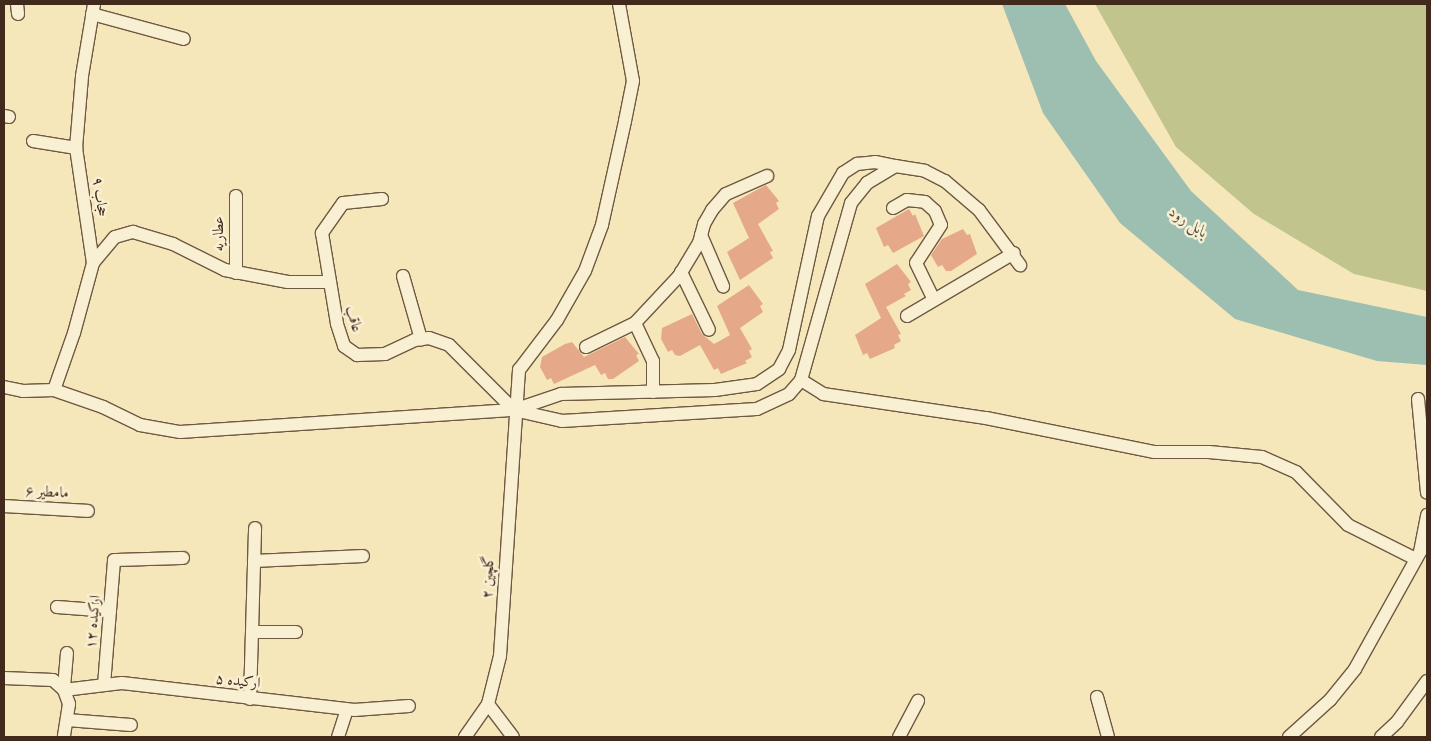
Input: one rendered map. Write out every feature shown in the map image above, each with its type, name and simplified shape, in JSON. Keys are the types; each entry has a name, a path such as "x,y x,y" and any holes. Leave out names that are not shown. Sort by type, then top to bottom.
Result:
{"street":[{"name":"گلچین ۲","path":"465,737 488,704 500,656 514,410 519,370 557,320 585,271 602,225 633,82 619,4"},
{"path":"93,9 184,39"},
{"name":"حجاب ۹","path":"54,390 74,333 93,263 76,148 82,76 93,9"},
{"path":"33,140 76,148"},
{"path":"4,387 23,391 54,390 102,407 140,425 180,432 514,410 561,394 715,390 757,384 779,369 789,350 818,216 829,192 843,173 857,164 875,162 925,171 945,181 979,210 1014,253 1020,265"},
{"path":"514,410 562,421 758,409 789,394 801,380 850,203 867,183 895,166"},
{"path":"586,347 635,323 682,272 712,210 726,194 767,176"},
{"name":"عطاریه","path":"236,196 236,273"},
{"name":"عاقب","path":"382,199 344,202 333,214 322,233 329,282 344,346 357,355 384,354 399,345 422,339 449,345 514,410"},
{"path":"893,208 907,200 925,202 934,211 941,225 916,263 934,300"},
{"path":"93,263 115,237 133,232 173,244 236,273 288,282 329,282"},
{"path":"701,236 722,286"},
{"path":"907,316 1014,253"},
{"path":"682,272 709,330"},
{"path":"403,276 422,339"},
{"path":"635,323 653,361 652,392"},
{"path":"801,380 823,394 986,418 1154,452 1209,452 1262,457 1296,472 1348,525 1416,559"},
{"path":"714,411 715,390"},
{"path":"1418,399 1427,485"},
{"name":"مامطیر ۶","path":"4,506 88,511"},
{"path":"1289,737 1330,700 1355,669 1416,559 1426,523"},
{"path":"250,699 255,528"},
{"path":"254,561 363,556"},
{"name":"ارکیده ۱۲","path":"104,685 114,560 182,558"},
{"path":"57,607 110,611"},
{"path":"252,632 296,632"},
{"path":"64,737 69,704 64,690 67,653"},
{"path":"4,678 53,680 64,690"},
{"path":"1381,737 1397,722 1427,681"},
{"name":"ارکیده ۵","path":"64,690 122,683 347,709 409,706"},
{"path":"1097,698 1108,737"},
{"path":"899,737 918,702"},
{"path":"488,704 513,737"},
{"path":"338,737 347,709"},
{"path":"67,720 131,726"}],"green space":[{"path":"1095,4 1427,4 1427,291 1354,274 1254,214 1176,147"}],"water":[{"name":"بابل رود","path":"1002,4 1065,4 1096,61 1191,191 1298,290 1427,317 1427,365 1377,361 1235,319 1120,223 1043,113"}],"building":[{"path":"766,185 779,201 776,203 779,209 758,224 773,251 770,252 773,258 740,280 727,252 749,238 733,203"},
{"path":"909,209 913,216 915,214 924,236 893,253 888,245 884,247 876,228"},
{"path":"963,229 967,235 970,234 977,254 951,271 946,271 942,265 938,267 931,255 942,239"},
{"path":"897,264 911,282 908,284 911,290 904,294 906,296 886,307 901,334 898,335 901,341 894,345 895,348 870,359 867,353 863,355 855,335 881,318 865,284"},
{"path":"749,285 763,304 760,306 763,312 740,328 752,349 749,351 752,357 745,361 747,363 721,374 718,368 714,370 700,345 680,356 675,355 672,350 668,352 661,339 662,328 692,314 702,334 714,344 730,335 717,306"},
{"path":"625,337 639,354 636,355 639,361 613,379 608,379 605,373 601,375 595,365 554,384 551,378 547,380 540,367 542,357 565,344 572,342 584,357"}]}
